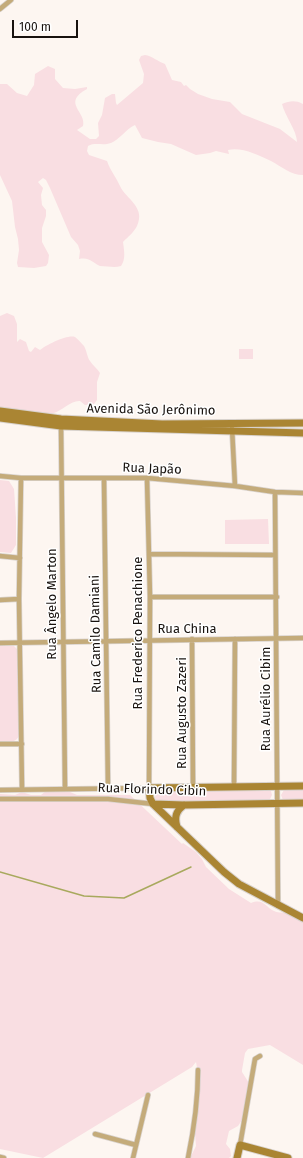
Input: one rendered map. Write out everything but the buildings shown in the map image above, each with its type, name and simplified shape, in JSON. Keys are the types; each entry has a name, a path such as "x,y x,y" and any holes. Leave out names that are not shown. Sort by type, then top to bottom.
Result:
{"street":[{"path":"0,9 11,0"},
{"name":"Avenida São Jerônimo","path":"0,411 61,423 303,423"},
{"name":"Avenida São Jerônimo","path":"0,418 61,423 303,433"},
{"name":"Rua Ângelo Marton","path":"61,423 65,789"},
{"path":"232,424 235,486"},
{"name":"Rua Japão","path":"0,476 21,478 147,478 235,486 275,492 303,493"},
{"path":"21,478 19,599 22,789"},
{"name":"Rua Frederico Penachione","path":"147,478 150,597 149,788"},
{"name":"Rua Camilo Damiani","path":"104,479 108,788"},
{"name":"Rua Aurélio Cibim","path":"275,492 278,906"},
{"path":"149,554 276,555"},
{"path":"0,556 20,558"},
{"path":"150,597 276,597"},
{"path":"0,600 19,599"},
{"name":"Rua China","path":"0,643 303,638"},
{"name":"Rua Augusto Zazeri","path":"192,639 193,788"},
{"path":"234,787 235,639"},
{"path":"0,744 22,744"},
{"name":"Rua Florindo Cibin","path":"0,790 303,786"},
{"path":"149,788 150,798 153,804 224,872 239,884 303,918"},
{"name":"Rua Florindo Cibin","path":"0,799 108,800 153,804 303,803"},
{"path":"177,827 175,821 176,814 179,808 184,804"},
{"path":"237,1158 255,1059 260,1056"},
{"path":"188,1158 198,1097 198,1070"},
{"path":"133,1158 148,1095"},
{"path":"95,1134 136,1145"},
{"path":"240,1145 288,1158"},
{"path":"0,1157 4,1158"}],"shaded area":[{"path":"145,55 165,64 172,80 181,82 184,86 186,85 198,94 212,99 230,102 242,114 280,129 297,142 295,133 282,104 292,101 303,104 303,175 291,172 255,154 239,150 228,150 229,154 216,151 196,155 171,144 142,138 135,125 114,142 88,146 87,151 89,155 107,161 123,191 137,208 139,214 137,226 123,242 124,257 121,266 100,266 88,259 79,259 80,251 78,245 71,237 50,188 46,180 43,178 38,182 43,188 41,195 42,205 46,210 46,216 42,228 42,242 49,255 48,263 46,266 34,268 18,267 18,239 12,201 0,175 0,84 7,84 17,93 27,96 34,85 35,74 48,66 55,69 55,79 63,88 75,89 87,87 87,89 76,99 75,103 83,121 83,126 77,130 90,139 96,139 99,136 98,123 102,115 105,98 115,94 117,105 143,83 144,74 139,60 141,56"},
{"path":"7,313 14,316 17,324 17,342 20,339 26,342 29,351 31,352 35,347 40,350 62,338 72,336 79,340 86,350 88,358 100,373 97,382 97,400 94,404 85,405 80,401 77,401 48,415 34,415 0,409 0,316"},
{"path":"239,349 253,349 253,359 239,359"},
{"path":"0,480 9,481 14,489 16,545 11,553 0,552"},
{"path":"268,519 269,544 225,544 225,520"},
{"path":"0,646 14,646 18,652 19,736 11,742 0,742"},
{"path":"268,789 271,791 272,795 269,801 159,803 156,801 155,797 157,791"},
{"path":"60,790 77,795 130,795 182,844 183,843 196,852 206,867 229,889 251,903 262,902 275,912 288,914 303,922 303,1065 270,1045 248,1049 245,1053 242,1070 249,1083 244,1117 238,1126 229,1131 226,1144 230,1149 231,1156 229,1158 190,1158 196,1146 195,1134 198,1073 196,1062 192,1067 43,1158 0,1149 0,794 15,795 22,792 31,795 41,795 46,791"},
{"path":"284,790 303,790 303,801 283,800 281,795"}],"waterway":[{"path":"0,872 84,896 124,898 191,867"}]}
